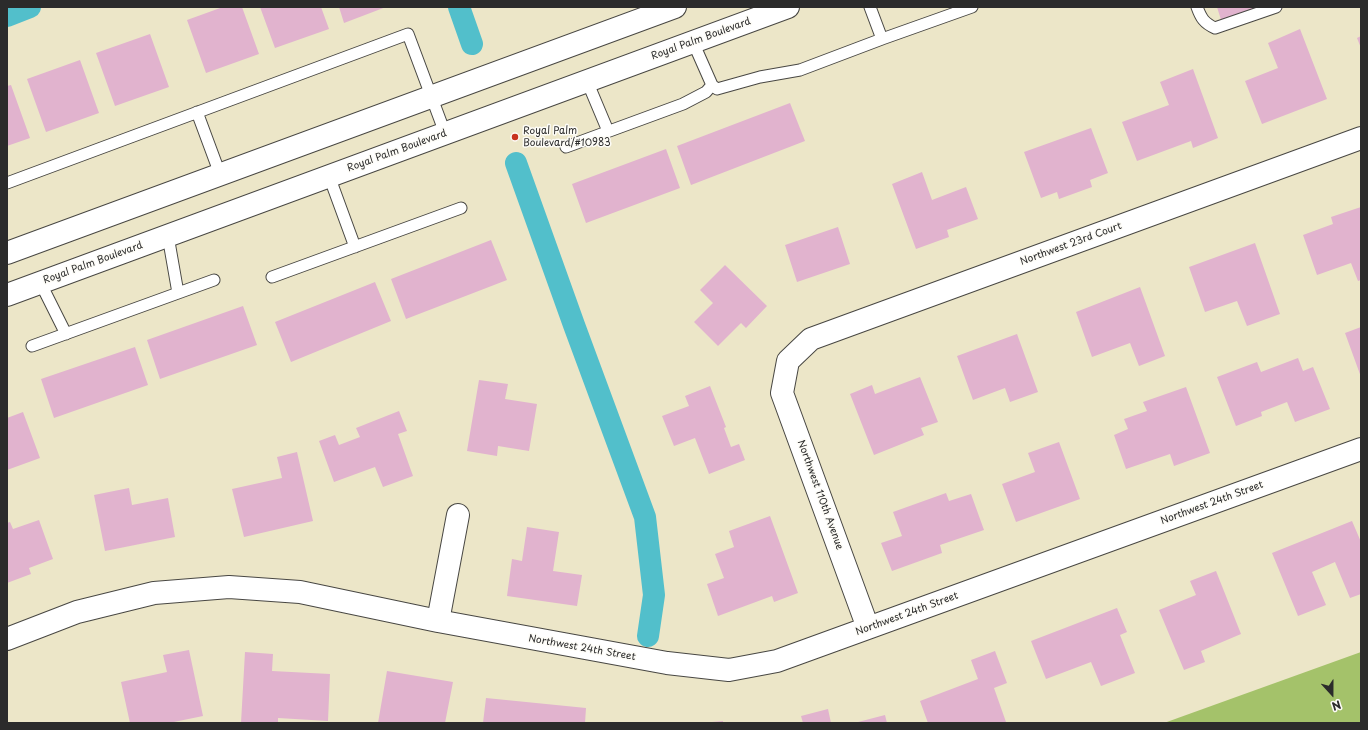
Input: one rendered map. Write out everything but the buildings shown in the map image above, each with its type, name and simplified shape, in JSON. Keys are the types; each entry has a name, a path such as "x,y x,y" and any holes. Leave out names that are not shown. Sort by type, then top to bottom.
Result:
{"street":[{"path":"7,253 432,96 643,12 675,7"},
{"name":"Royal Palm Boulevard","path":"7,295 788,7"},
{"name":"Northwest 23rd Court","path":"788,361 811,340 1361,138"},
{"name":"Northwest 110th Avenue","path":"788,361 782,393 868,628"},
{"name":"Northwest 24th Street","path":"7,639 77,612 154,593 229,587 300,592 438,621 667,663 729,670 777,661 1361,449"},
{"path":"438,621 458,515"}],"lane":[{"path":"870,7 882,39"},
{"path":"693,42 712,85 717,89 760,77 800,70 972,7"},
{"path":"1197,7 1201,18 1207,25 1215,28 1276,7"},
{"path":"7,183 408,34 445,133"},
{"path":"587,81 608,131"},
{"path":"566,147 683,104 706,92 712,85"},
{"path":"197,112 220,174"},
{"path":"329,176 355,247"},
{"path":"272,277 461,208"},
{"path":"168,236 178,293"},
{"path":"32,346 214,280"},
{"path":"40,282 66,334"}],"green space":[{"path":"1361,652 1361,723 1164,723"}],"waterway":[{"path":"7,16 30,7"},
{"path":"459,7 472,44"},
{"path":"516,163 645,517 654,595 648,636"}],"place":[{"name":"Royal Palm Boulevard/#10983","path":"515,137"}]}
